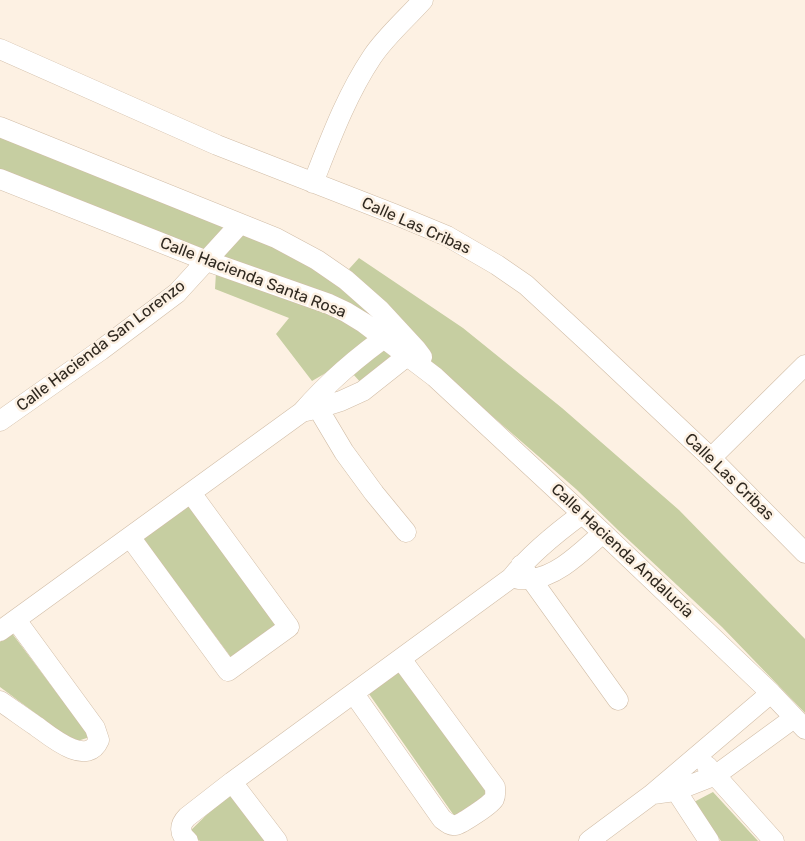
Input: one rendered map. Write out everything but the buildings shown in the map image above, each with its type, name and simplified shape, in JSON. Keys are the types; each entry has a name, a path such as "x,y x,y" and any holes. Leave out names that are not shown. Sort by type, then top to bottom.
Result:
{"street":[{"path":"313,183 346,104 368,64 383,44 423,0"},
{"name":"Calle Las Cribas","path":"0,49 217,145 447,236 497,265 526,285 711,458 805,553"},
{"name":"Calle Hacienda Santa Rosa","path":"0,127 276,238 317,260 346,280 380,310 391,334"},
{"name":"Calle Hacienda Santa Rosa","path":"0,179 207,261 329,304 364,323 391,334 412,352 435,378"},
{"name":"Calle Hacienda San Lorenzo","path":"1,419 100,350 177,293 240,224"},
{"path":"329,304 346,280"},
{"path":"0,701 64,746 83,751 92,750 97,746 99,740 95,728 8,625 311,407 346,368 391,334"},
{"path":"311,407 341,401 363,391 412,352"},
{"path":"711,458 805,365"},
{"path":"346,368 363,391"},
{"name":"Calle Hacienda Andalucía","path":"435,378 603,533 771,693 799,723"},
{"path":"311,407 374,493 406,532"},
{"path":"130,537 228,672 290,627 191,493"},
{"path":"188,841 181,832 180,826 182,821 232,782 521,574 540,548 582,514"},
{"path":"521,574 545,575 555,570 571,561 603,533"},
{"path":"540,548 555,570"},
{"path":"521,574 618,700"},
{"path":"354,694 448,824 458,825 490,805 496,794 494,787 401,659"},
{"path":"672,786 698,755 771,693"},
{"path":"588,841 651,795 672,786 716,775 799,723"},
{"path":"698,755 774,841"},
{"path":"232,782 277,841"},
{"path":"672,786 709,841"}],"green space":[{"path":"0,133 234,227 205,255 0,174"},
{"path":"240,231 320,267 388,325 399,357 362,384 343,363 312,381 276,334 289,318 215,289 217,256"},
{"path":"359,258 463,328 562,408 679,510 805,639 805,713 722,627 576,489 438,369 349,269"},
{"path":"190,505 278,624 233,660 142,537"},
{"path":"11,632 90,737 74,742 0,687 0,642"},
{"path":"399,670 489,794 455,817 367,691"},
{"path":"713,792 758,841 721,841 694,802"},
{"path":"229,793 266,841 200,841 188,833"}]}
